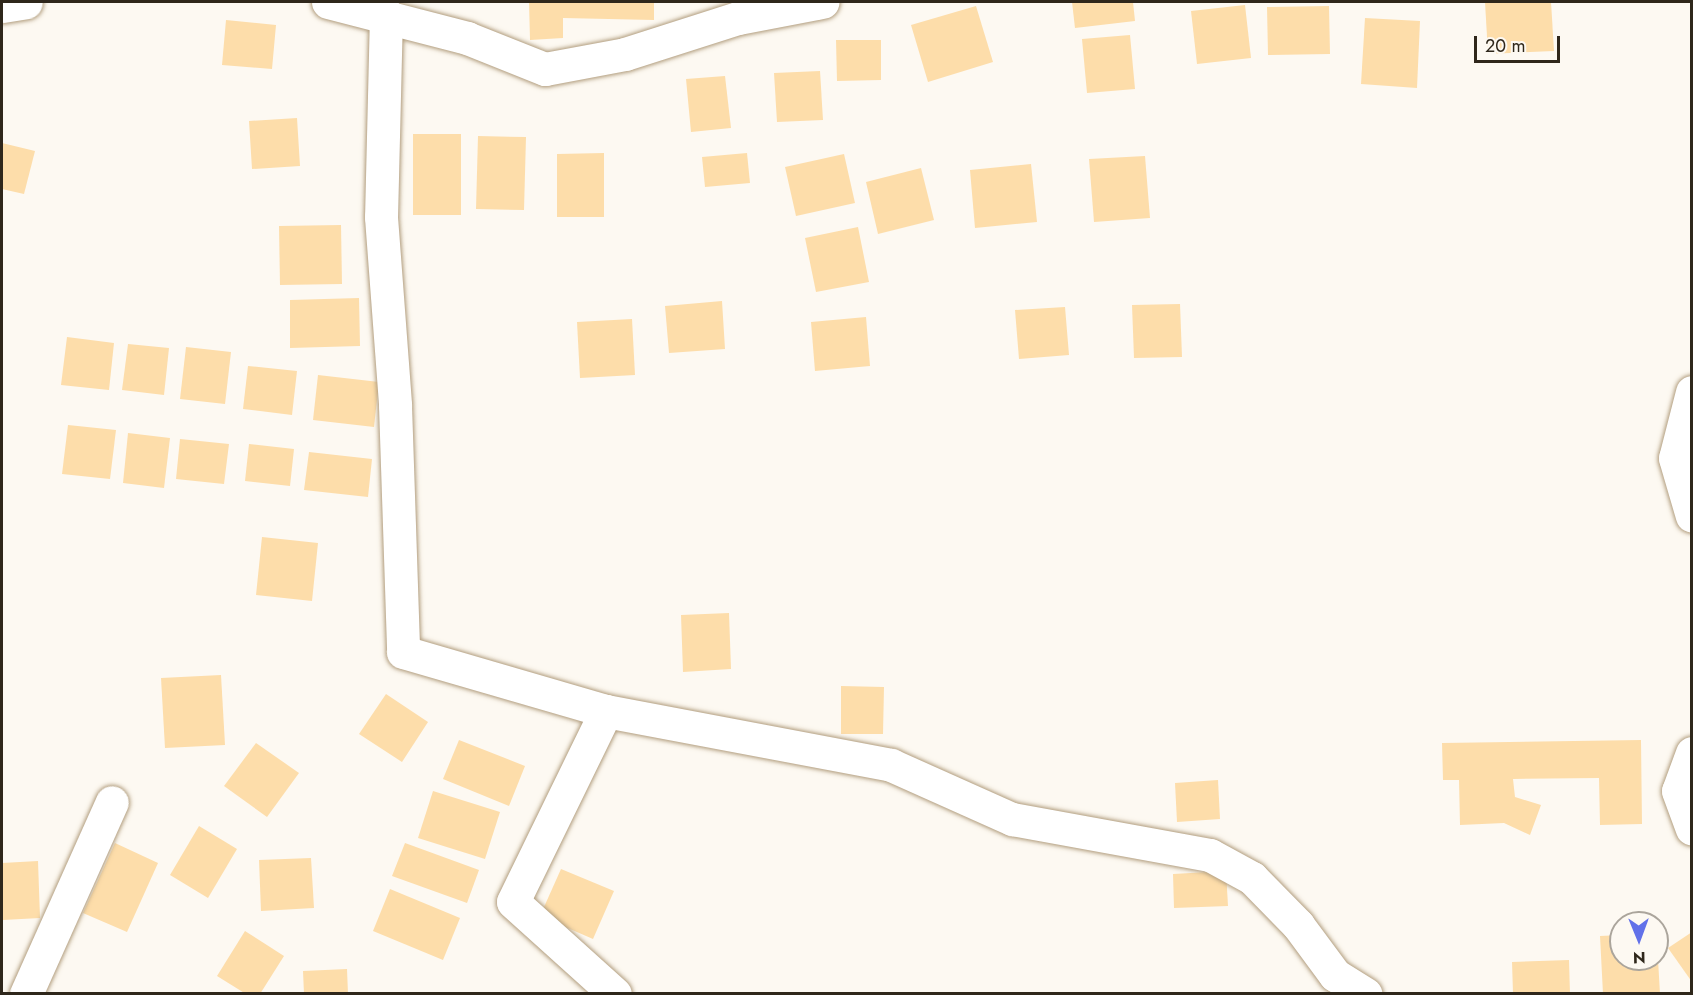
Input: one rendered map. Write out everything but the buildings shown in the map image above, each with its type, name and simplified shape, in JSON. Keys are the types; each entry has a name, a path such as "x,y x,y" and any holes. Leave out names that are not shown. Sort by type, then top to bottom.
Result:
{"street":[{"path":"2,6 26,2"},
{"path":"328,2 386,14 467,38 545,69 625,54 737,10 822,2"},
{"path":"386,14 381,217 395,405 403,652 606,711 891,765 1012,819 1210,855 1252,878 1298,925 1335,975 1365,993"},
{"path":"1692,392 1683,459 1692,516"},
{"path":"606,711 513,902 615,993"},
{"path":"1692,753 1678,791 1692,829"},
{"path":"26,993 112,802"}]}
